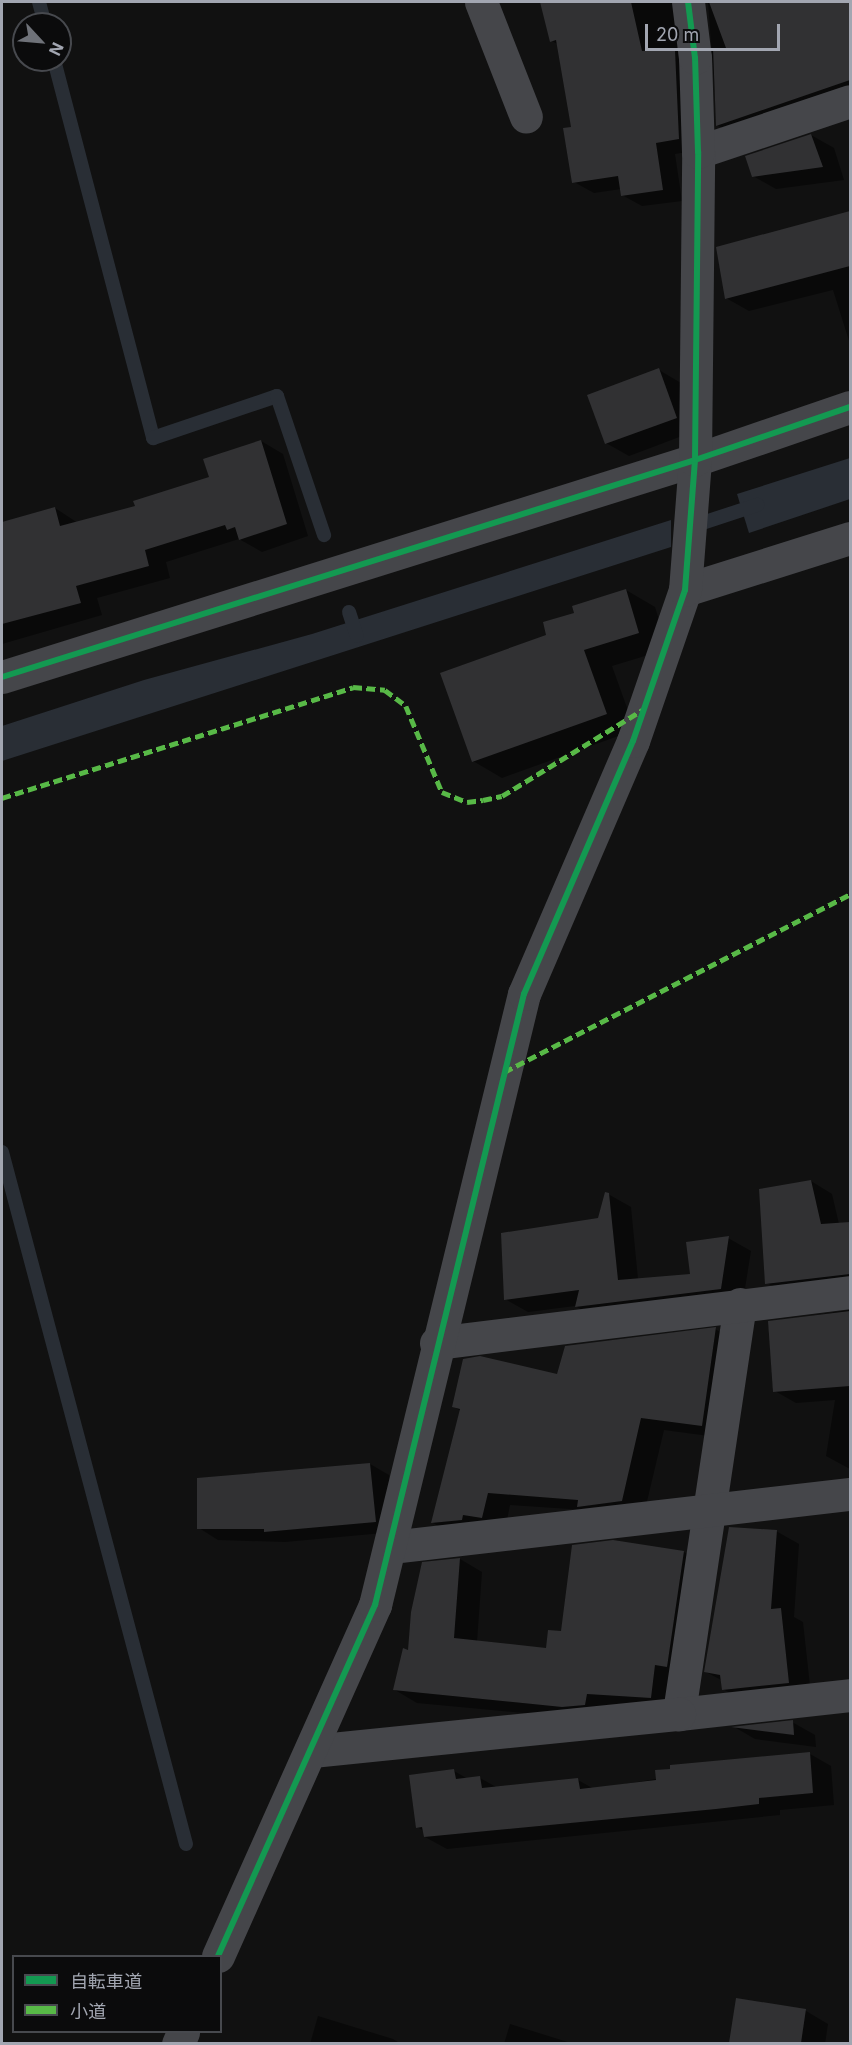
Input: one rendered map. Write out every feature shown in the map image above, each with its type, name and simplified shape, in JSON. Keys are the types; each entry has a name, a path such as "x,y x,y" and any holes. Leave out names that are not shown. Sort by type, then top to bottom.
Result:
{"street":[{"path":"481,2 526,117"},
{"path":"218,1955 312,1751 375,1605 391,1547 436,1343 524,994 633,741 687,580 694,473 698,152 695,58 688,2"},
{"path":"698,152 850,101"},
{"path":"2,677 694,473 850,407"},
{"path":"687,580 850,538"},
{"path":"436,1343 850,1292"},
{"path":"679,1714 707,1508 740,1304"},
{"path":"391,1547 707,1508 850,1494"},
{"path":"312,1751 850,1695"}],"shaded area":[{"path":"850,458 850,499 749,533 737,494"},
{"path":"671,520 671,547 2,761 2,726 144,680 312,634"}],"building":[{"path":"540,2 631,2 642,51 675,50 679,139 656,143 663,190 621,196 618,176 572,183 563,128 571,127 556,40 550,42"},
{"path":"709,2 850,2 850,80 716,126 713,48 726,48"},
{"path":"811,134 823,167 752,177 745,156"},
{"path":"850,211 850,266 725,299 716,247"},
{"path":"659,368 677,418 605,444 587,395"},
{"path":"261,440 287,524 239,540 235,527 227,530 225,525 145,550 149,566 76,586 81,603 2,624 2,522 55,507 60,526 135,506 133,501 209,477 203,459"},
{"path":"626,589 639,633 584,650 607,714 472,762 440,673 546,635 543,622 574,613 572,606"},
{"path":"811,1180 821,1224 850,1222 850,1274 765,1284 759,1189"},
{"path":"605,1192 609,1193 618,1280 690,1274 686,1242 729,1236 721,1289 575,1307 579,1290 504,1300 501,1233 598,1218"},
{"path":"850,1311 850,1386 773,1392 768,1321"},
{"path":"716,1327 702,1426 641,1418 622,1501 577,1507 578,1500 488,1493 482,1518 463,1515 462,1520 431,1523 460,1409 452,1407 463,1359 480,1356 557,1374 565,1346"},
{"path":"370,1463 376,1522 264,1532 264,1529 197,1529 197,1478"},
{"path":"729,1527 777,1530 771,1609 781,1608 789,1683 722,1690 720,1675 704,1672"},
{"path":"613,1540 684,1551 667,1667 655,1665 651,1698 587,1694 585,1705 562,1707 393,1690 403,1648 408,1650 411,1612 422,1562 460,1558 454,1638 546,1648 548,1630 561,1631 572,1545"},
{"path":"793,1720 794,1735 731,1727"},
{"path":"810,1752 813,1793 759,1798 759,1804 716,1809 424,1837 422,1827 416,1828 409,1775 454,1769 456,1779 480,1776 482,1788 578,1778 580,1789 656,1780 655,1770 670,1769 670,1765"},
{"path":"736,1998 806,2009 801,2043 729,2043"}],"waterway":[{"path":"39,2 42,12"},
{"path":"57,72 153,438 277,396 324,535"},
{"path":"690,527 757,505"},
{"path":"349,612 357,636"},
{"path":"2,1152 186,1844"}],"marked path":[{"path":"2,798 353,687 385,690 406,706 442,792 467,802 483,800 502,796 644,709"},
{"path":"504,1072 850,894"}],"cycle path":[{"path":"218,1955 375,1605 524,994 633,741 685,590 695,460 698,152 695,58 688,2"},
{"path":"2,677 695,460 850,407"}]}
